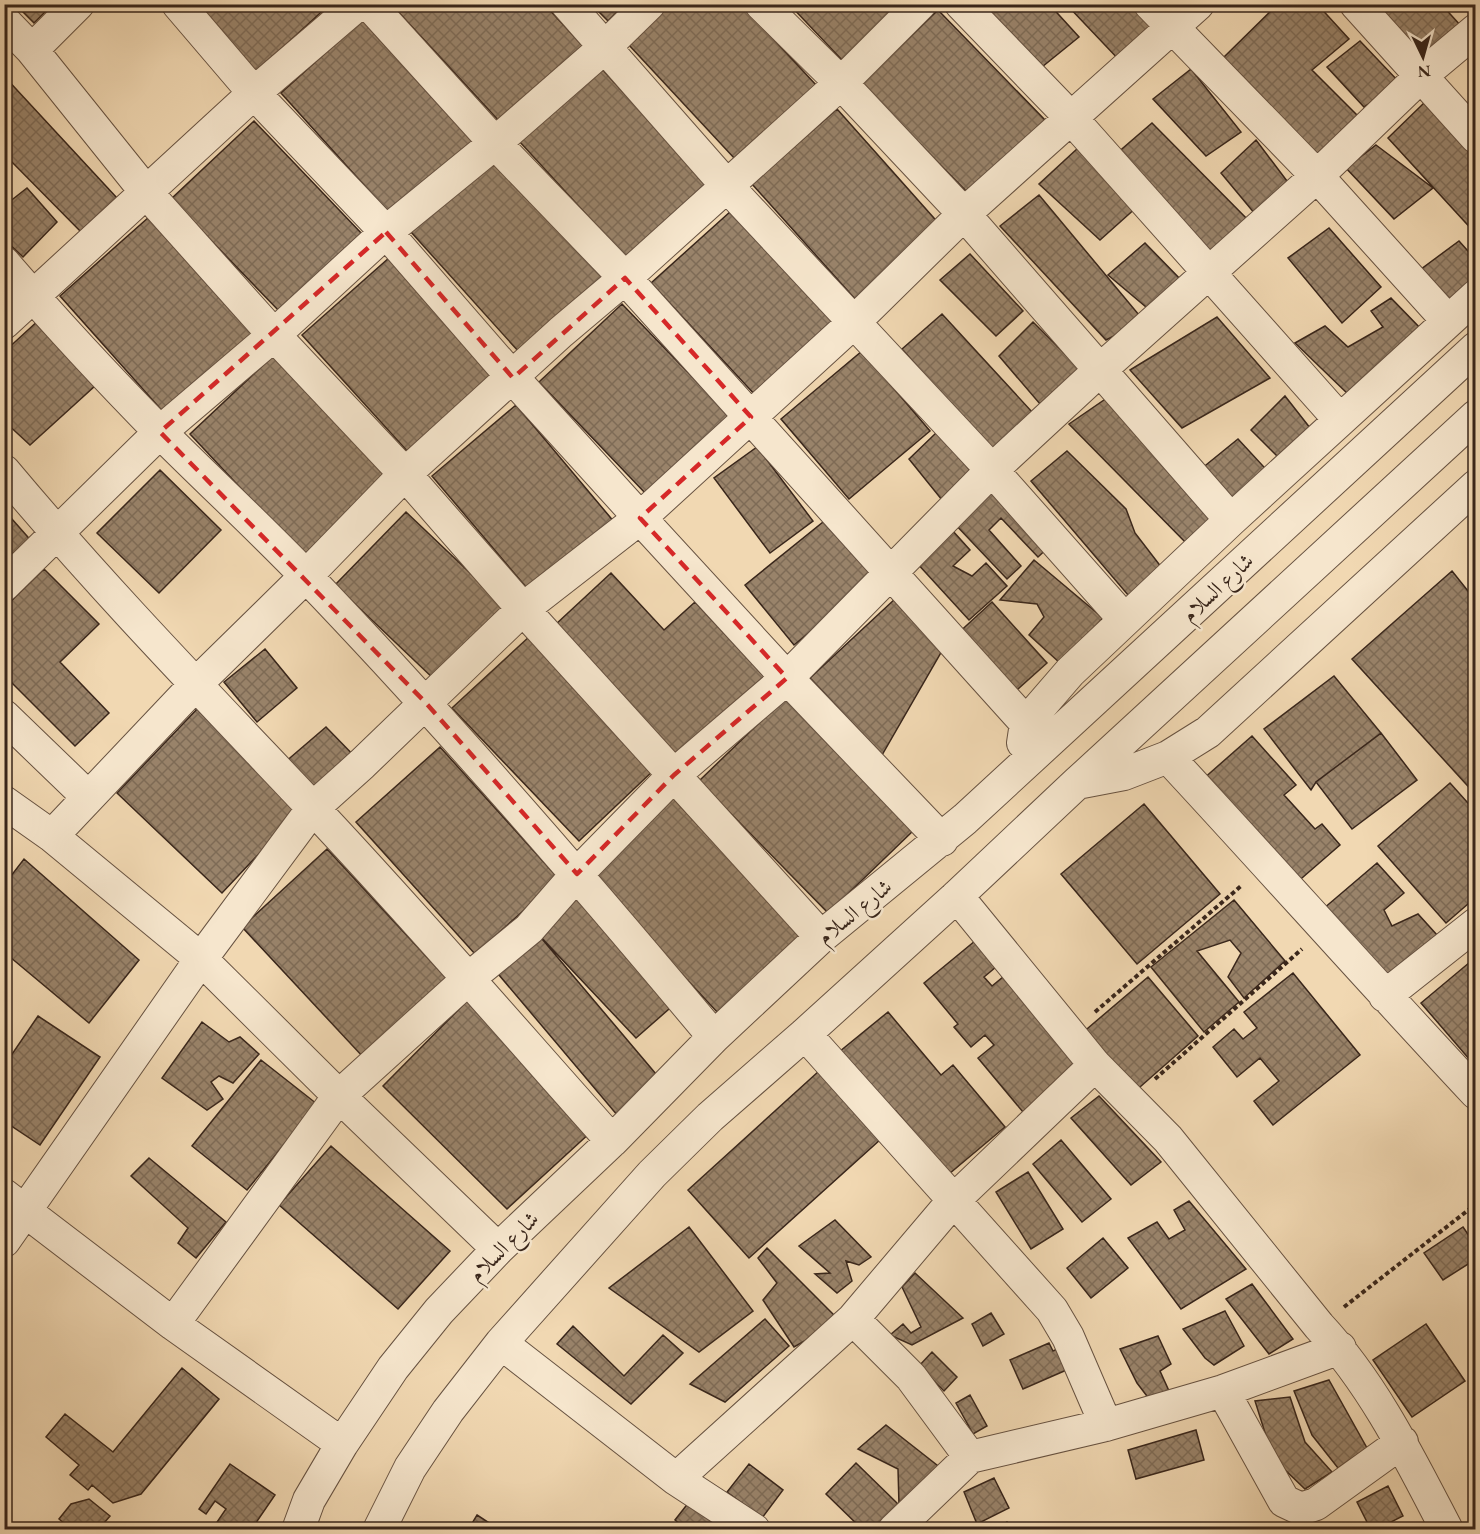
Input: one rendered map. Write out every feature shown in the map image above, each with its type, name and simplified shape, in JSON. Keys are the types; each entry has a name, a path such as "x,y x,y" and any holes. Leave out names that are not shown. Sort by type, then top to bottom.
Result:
{"street":[{"path":"32,50 78,4"},
{"path":"178,4 254,93 386,232 513,378 640,518 787,678 942,840"},
{"path":"4,323 254,93 358,4"},
{"path":"369,4 495,143 625,278 1026,723"},
{"path":"567,4 727,186 992,470 1125,620"},
{"path":"4,585 160,432 274,334 386,232 495,143 605,47 649,4"},
{"path":"761,4 841,83 964,214 1231,520"},
{"path":"52,836 195,685 405,474 841,83 920,4"},
{"path":"961,4 1072,119 1340,420"},
{"path":"1150,4 1317,176 1448,321"},
{"path":"4,1241 15,1203 313,808 523,609 640,518 853,323 964,214 1198,4"},
{"path":"1356,4 1476,137"},
{"path":"4,21 32,50 146,192 405,474 523,609 821,937"},
{"path":"173,1324 339,1096 468,979 529,929 578,874 674,775 787,678 992,470 1317,176 1421,76 1476,30"},
{"path":"4,263 160,432 306,576 426,703 578,874 714,1037"},
{"path":"1026,764 1023,742 1026,723 1070,672 1231,520 1476,296"},
{"name":"شارع السلام","path":"298,1530 309,1500 342,1444 393,1368 440,1311 498,1249 612,1141 714,1037 821,937 942,840 1476,348"},
{"path":"379,1529 410,1468 441,1421 501,1343 652,1174 711,1117 957,896 1476,416"},
{"path":"4,471 57,534 195,685 313,808 612,1141"},
{"path":"1077,783 1124,774 1168,757 1208,732 1476,486"},
{"path":"4,716 88,797"},
{"path":"1168,757 1476,1093"},
{"path":"4,802 52,836 201,959 498,1249"},
{"path":"965,819 999,857"},
{"path":"957,896 1095,1065 1168,1139 1319,1326 1340,1348 1402,1442 1447,1530"},
{"path":"1385,996 1476,924"},
{"path":"805,1034 1052,1310 1068,1336 1106,1425"},
{"path":"676,1479 853,1319 953,1201 1095,1065"},
{"path":"15,1203 173,1324 342,1444"},
{"path":"853,1319 911,1377 970,1457"},
{"path":"501,1343 676,1479 754,1530"},
{"path":"894,1530 970,1457 1106,1425 1223,1391 1340,1348"},
{"path":"1223,1391 1284,1501 1301,1509 1316,1504 1402,1442"}],"path":[{"path":"1071,1033 1267,863"},
{"path":"1130,1101 1325,929"},
{"path":"1319,1326 1476,1204"}],"highlighted area":[{"path":"386,232 513,378 625,278 751,417 640,518 787,678 674,775 577,874 426,703 160,432"}],"building":[{"path":"15,4 53,4 34,23"},
{"path":"194,4 330,4 256,72"},
{"path":"391,4 544,4 583,46 500,122"},
{"path":"591,4 625,4 608,21"},
{"path":"670,4 741,4 816,85 735,159 628,44"},
{"path":"789,4 900,4 842,60"},
{"path":"999,4 1049,4 1079,37 1037,71 983,15"},
{"path":"1066,4 1137,4 1160,28 1122,63"},
{"path":"1278,4 1317,4 1349,39 1312,70 1361,119 1323,162 1223,58"},
{"path":"1377,4 1441,4 1461,26 1425,58"},
{"path":"1465,4 1476,4 1476,15 1475,15"},
{"path":"938,10 1045,120 969,194 861,84"},
{"path":"363,19 473,141 390,214 281,93"},
{"path":"1360,41 1401,84 1364,107 1327,67"},
{"path":"601,68 709,186 627,259 520,142"},
{"path":"1191,69 1241,132 1206,156 1153,99"},
{"path":"4,76 117,198 83,234 4,154"},
{"path":"1426,101 1476,159 1476,234 1388,138"},
{"path":"837,109 941,226 856,300 752,184"},
{"path":"254,121 363,235 280,312 171,199"},
{"path":"1152,123 1252,224 1212,257 1116,154"},
{"path":"1256,140 1293,189 1260,220 1221,173"},
{"path":"1376,145 1433,188 1394,219 1346,168"},
{"path":"1078,148 1138,206 1100,240 1039,184"},
{"path":"493,157 603,278 519,352 411,232"},
{"path":"27,188 57,222 23,257 4,239 4,206"},
{"path":"1039,195 1144,321 1106,340 1000,226"},
{"path":"731,211 836,324 757,397 651,283"},
{"path":"149,217 254,335 165,414 60,296"},
{"path":"1329,228 1381,287 1342,323 1288,258"},
{"path":"1459,241 1476,260 1476,278 1450,309 1417,272"},
{"path":"1145,243 1185,284 1152,312 1108,275"},
{"path":"970,254 1023,311 996,336 940,280"},
{"path":"390,257 497,375 409,453 302,335"},
{"path":"4,285 13,293 4,301"},
{"path":"1391,298 1423,331 1349,395 1295,343 1325,326 1348,347 1383,327 1371,311"},
{"path":"622,304 730,416 647,495 539,382"},
{"path":"942,314 1033,413 1000,463 902,349"},
{"path":"1217,317 1270,378 1182,428 1130,370"},
{"path":"41,318 95,386 30,445 4,421 4,352"},
{"path":"1033,322 1084,373 1046,411 999,356"},
{"path":"862,351 930,431 849,499 781,419"},
{"path":"275,354 391,478 305,557 190,434"},
{"path":"1285,396 1314,433 1283,462 1251,430"},
{"path":"1107,398 1217,521 1190,547 1069,424"},
{"path":"516,405 615,523 531,593 432,476"},
{"path":"937,432 975,476 946,505 909,459"},
{"path":"1238,439 1275,479 1235,508 1201,469"},
{"path":"757,447 813,521 770,553 714,478"},
{"path":"1067,451 1126,509 1135,533 1165,572 1134,602 1031,481"},
{"path":"160,470 221,530 159,593 97,533"},
{"path":"996,483 1053,543 1038,557 1001,518 989,530 1021,566 1007,579 953,522"},
{"path":"4,510 34,544 4,570"},
{"path":"406,512 507,608 436,681 335,585"},
{"path":"828,518 876,578 794,645 745,585"},
{"path":"952,530 970,550 953,566 972,576 986,563 1007,586 969,620 916,562"},
{"path":"1034,560 1103,618 1060,663 1029,635 1044,617 1037,604 1000,600"},
{"path":"44,569 99,624 60,662 109,713 75,746 4,675 4,608"},
{"path":"1452,571 1476,601 1476,795 1352,659"},
{"path":"611,573 664,630 695,602 767,679 680,760 555,625"},
{"path":"896,598 943,649 882,755 810,678"},
{"path":"992,602 1047,663 1010,696 954,637"},
{"path":"530,636 656,768 579,841 452,708"},
{"path":"265,649 297,688 257,722 224,682"},
{"path":"1334,676 1381,733 1316,782 1311,790 1264,729"},
{"path":"786,697 915,829 828,913 699,781"},
{"path":"199,707 304,806 222,893 117,793"},
{"path":"326,727 362,764 313,797 284,763"},
{"path":"1381,733 1417,780 1352,829 1316,782"},
{"path":"1252,736 1296,785 1284,795 1315,829 1322,824 1340,845 1295,884 1202,780"},
{"path":"440,747 559,879 475,954 356,822"},
{"path":"1450,783 1476,812 1476,897 1446,923 1378,846"},
{"path":"672,797 801,935 718,1013 588,873"},
{"path":"1144,804 1220,894 1137,964 1061,874"},
{"path":"327,849 448,980 364,1058 242,927"},
{"path":"24,859 139,960 89,1023 4,952 4,885"},
{"path":"1377,863 1404,893 1384,910 1392,926 1418,914 1437,935 1382,983 1323,909"},
{"path":"578,892 677,1002 636,1038 537,933"},
{"path":"1234,900 1285,961 1244,998 1228,977 1241,953 1230,940 1197,951 1239,1002 1204,1032 1151,967"},
{"path":"537,933 661,1080 618,1116 494,969"},
{"path":"981,936 1002,962 984,977 992,986 1009,972 1084,1062 1023,1112 978,1058 994,1045 985,1035 971,1047 954,1027 958,1024 924,983"},
{"path":"1476,957 1476,1067 1421,1003"},
{"path":"1293,973 1360,1055 1273,1125 1254,1101 1279,1081 1260,1058 1237,1077 1213,1047 1234,1029 1243,1039 1257,1028 1244,1012"},
{"path":"1148,977 1198,1036 1132,1094 1081,1034"},
{"path":"469,999 592,1131 507,1209 383,1086"},
{"path":"888,1012 941,1075 953,1065 1005,1127 949,1174 896,1111 886,1118 834,1056"},
{"path":"38,1016 100,1057 40,1145 4,1121 4,1066"},
{"path":"202,1022 229,1042 240,1037 259,1054 233,1083 219,1076 211,1082 223,1099 207,1110 162,1078"},
{"path":"261,1060 317,1104 247,1190 192,1146"},
{"path":"819,1071 881,1139 749,1258 688,1190"},
{"path":"1099,1096 1161,1162 1131,1185 1071,1118"},
{"path":"1061,1140 1111,1199 1082,1222 1033,1164"},
{"path":"331,1146 450,1251 398,1309 279,1205"},
{"path":"149,1158 226,1222 196,1258 178,1243 188,1228 131,1176"},
{"path":"1028,1172 1063,1229 1031,1249 996,1192"},
{"path":"1189,1201 1246,1269 1181,1309 1128,1238 1157,1222 1169,1239 1185,1230 1174,1210"},
{"path":"835,1220 871,1257 859,1265 846,1261 852,1281 837,1293 815,1274 830,1273 799,1246"},
{"path":"689,1227 753,1311 699,1352 609,1288"},
{"path":"1463,1227 1476,1246 1476,1259 1443,1280 1424,1253"},
{"path":"1103,1238 1128,1268 1091,1298 1067,1268"},
{"path":"767,1248 840,1321 794,1347 763,1300 777,1283 758,1258"},
{"path":"915,1273 963,1318 912,1345 890,1335 903,1324 911,1333 921,1327 902,1287"},
{"path":"1252,1284 1293,1339 1269,1354 1226,1299"},
{"path":"1225,1311 1244,1346 1214,1365 1205,1358 1183,1329"},
{"path":"991,1313 1004,1334 983,1346 972,1324"},
{"path":"765,1319 789,1346 725,1402 690,1384"},
{"path":"1426,1324 1465,1381 1412,1417 1373,1360"},
{"path":"573,1326 624,1376 663,1335 683,1353 631,1404 557,1344"},
{"path":"1158,1336 1171,1364 1160,1371 1169,1391 1150,1400 1137,1383 1120,1349"},
{"path":"1049,1343 1053,1351 1062,1347 1071,1368 1023,1389 1010,1360"},
{"path":"932,1352 957,1377 944,1391 919,1366"},
{"path":"182,1368 219,1399 141,1494 113,1503 92,1485 88,1490 70,1475 79,1465 46,1437 65,1414 113,1452"},
{"path":"1329,1380 1367,1448 1338,1468 1312,1435 1294,1391"},
{"path":"970,1395 987,1426 973,1434 956,1403"},
{"path":"1290,1397 1305,1442 1332,1472 1305,1489 1283,1468 1266,1436 1255,1401"},
{"path":"886,1425 942,1469 899,1505 898,1469 858,1449"},
{"path":"1196,1430 1204,1460 1136,1479 1128,1450"},
{"path":"856,1463 899,1505 876,1530 863,1530 826,1494"},
{"path":"230,1464 275,1495 251,1530 222,1530 215,1525 226,1509 215,1501 206,1514 199,1509"},
{"path":"749,1464 783,1490 762,1518 727,1492"},
{"path":"994,1478 1009,1508 977,1524 964,1492"},
{"path":"1388,1486 1403,1516 1371,1530 1357,1502"},
{"path":"89,1499 110,1516 104,1523 112,1530 72,1530 59,1519 71,1504"},
{"path":"689,1502 722,1530 687,1530 675,1520"},
{"path":"477,1515 500,1530 468,1530"},
{"path":"1007,1522 1011,1530 993,1530"}]}
